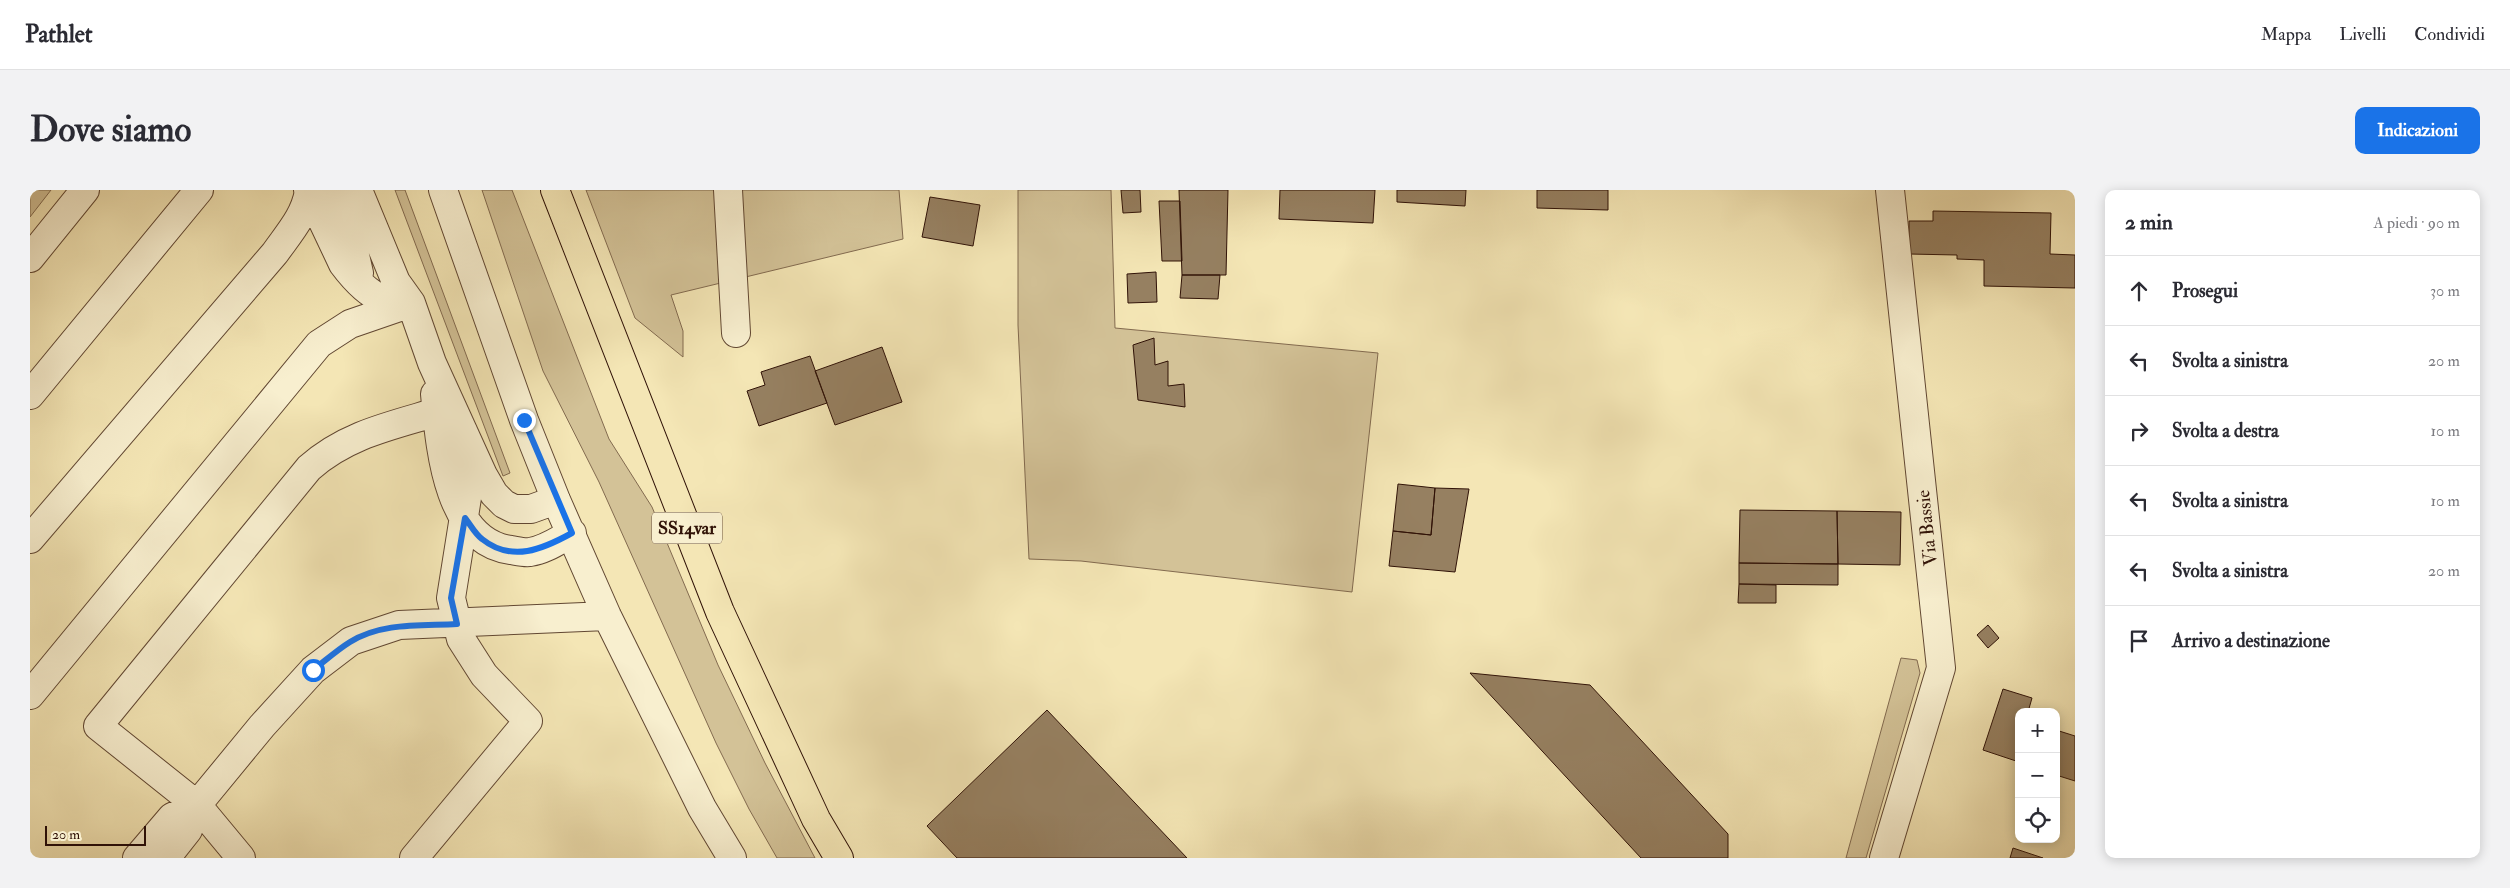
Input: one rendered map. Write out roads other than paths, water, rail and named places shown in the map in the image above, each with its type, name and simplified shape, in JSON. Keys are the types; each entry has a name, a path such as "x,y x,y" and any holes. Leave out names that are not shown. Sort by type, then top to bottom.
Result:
{"highway":[{"name":"SS14var","path":"555,190 720,612 816,819 840,858"}],"street":[{"path":"30,258 85,190"},
{"path":"30,395 200,190"},
{"path":"316,190 343,264 370,292 383,299 411,303"},
{"path":"30,539 274,253 301,217 316,190"},
{"path":"358,190 396,282 411,303"},
{"path":"377,190 409,272 411,303 432,363 482,475 504,504 514,509 531,509 556,500"},
{"path":"443,190 524,420 556,500 607,616 702,808 732,858"},
{"path":"728,190 736,333"},
{"name":"Via Bassie","path":"1884,858 1941,668 1890,190"},
{"path":"30,696 318,344 350,324 411,303"},
{"path":"432,363 440,444 448,482 465,518 482,539 503,549 530,552 545,548 572,533"},
{"path":"241,858 196,805 98,726 309,468 328,451 360,436 437,412"},
{"path":"414,858 528,721 484,675 461,639 451,598 465,518 469,467 463,431"},
{"path":"166,858 188,830 196,805 262,726 313,670 352,641 400,626 607,616"},
{"path":"137,858 172,817 196,805"}]}
